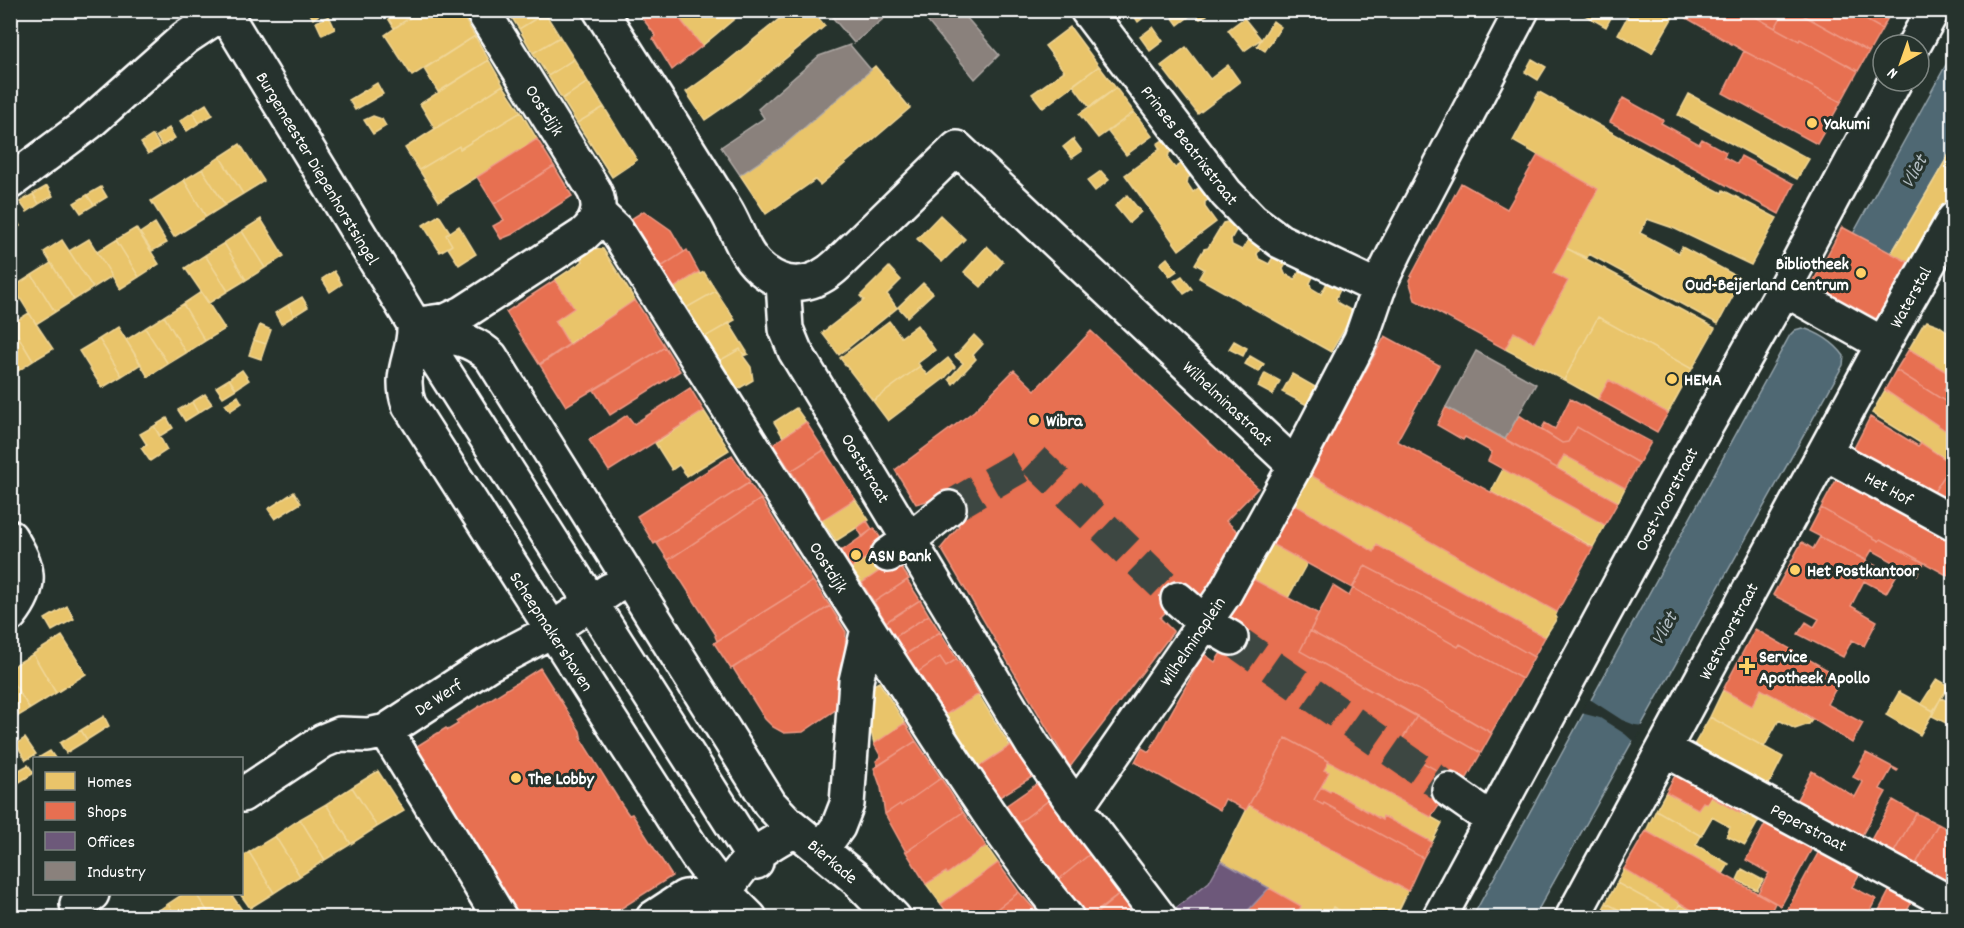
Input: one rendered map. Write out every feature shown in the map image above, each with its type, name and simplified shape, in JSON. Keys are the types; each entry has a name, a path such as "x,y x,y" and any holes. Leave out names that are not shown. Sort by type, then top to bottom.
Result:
{"street":[{"name":"Oostdijk","path":"482,10 594,190 598,213 616,230 849,581 868,629 990,816 1037,882 1067,918"},
{"path":"600,10 727,211 744,251 765,273 783,282"},
{"name":"Prinses Beatrixstraat","path":"1087,10 1242,212 1280,241 1379,288"},
{"path":"1295,466 1361,339 1396,249 1522,10"},
{"path":"1921,33 1933,10"},
{"path":"10,182 82,129 186,38 223,11"},
{"name":"Burgemeester Diepenhorstsingel","path":"223,11 414,324"},
{"name":"Oost-Voorstraat","path":"1440,918 1688,458 1784,289 1889,93"},
{"name":"Wilhelminastraat","path":"783,282 804,284 830,272 957,147 1295,466"},
{"path":"414,324 441,322 456,317 587,232 598,213"},
{"name":"Waterstal","path":"1883,344 1953,219"},
{"name":"Ooststraat","path":"783,282 784,315 789,340 899,548 1076,808 1160,918"},
{"path":"1784,289 1883,344"},
{"path":"414,324 424,329 467,340 491,357 770,804 808,840"},
{"path":"414,324 754,859"},
{"name":"Scheepmakershaven","path":"414,324 414,337 404,381 409,405 692,850 718,905 750,918"},
{"name":"Westvoorstraat","path":"1572,918 1883,344"},
{"name":"Het Hof","path":"1825,453 1953,523"},
{"name":"Wilhelminaplein","path":"1076,808 1142,712 1218,631 1234,578 1295,466"},
{"path":"899,548 949,508"},
{"path":"10,537 25,563 26,579 21,598 10,615"},
{"name":"De Werf","path":"243,794 323,741 340,734 368,735 386,731 487,665 551,630 628,578"},
{"path":"1178,598 1218,631"},
{"path":"653,918 685,897 718,905 733,878 772,842 808,840 834,835 847,804 856,681 868,629"},
{"path":"386,731 500,918"},
{"name":"Peperstraat","path":"1664,749 1953,905"},
{"path":"1449,790 1492,820"},
{"name":"Bierkade","path":"808,840 855,878 894,918"}],"water":[{"name":"Vliet","path":"1953,52 1954,146 1891,254 1853,234"},
{"name":"Vliet","path":"1802,328 1831,342 1844,356 1843,365 1534,917 1472,918 1790,335"}],"pier":[{"path":"1588,698 1622,720 1644,726 1635,743 1600,718 1581,713"}],"building: Homes":[{"path":"308,10 326,10 313,19"},
{"path":"383,10 421,10 394,28"},
{"path":"421,10 459,10 475,36 412,76 385,35"},
{"path":"507,10 544,10 545,13 519,29"},
{"path":"688,10 745,10 702,46 679,18"},
{"path":"790,10 812,10 825,26 740,96 705,120 686,92"},
{"path":"1130,10 1153,10 1138,22"},
{"path":"1174,10 1187,10 1191,15 1178,25 1170,14"},
{"path":"1203,10 1207,15 1200,19 1195,12"},
{"path":"1576,10 1615,10 1606,27"},
{"path":"1631,10 1677,10 1652,53 1618,34"},
{"path":"545,13 560,37 533,53 519,29"},
{"path":"329,16 335,29 322,35 316,22"},
{"path":"1244,18 1261,39 1244,51 1228,30"},
{"path":"1273,21 1281,27 1265,51 1257,46"},
{"path":"1070,27 1099,66 1043,108 1032,94 1064,71 1045,46"},
{"path":"1153,27 1163,41 1150,51 1140,37"},
{"path":"475,36 489,60 438,92 424,69"},
{"path":"560,37 574,59 548,76 533,53"},
{"path":"1186,47 1210,79 1228,65 1240,82 1198,114 1161,66"},
{"path":"574,59 588,82 562,99 548,76"},
{"path":"1532,59 1546,67 1538,80 1525,72"},
{"path":"489,60 503,85 435,129 420,104"},
{"path":"875,66 910,108 820,185 815,180 766,214 740,175 783,146"},
{"path":"1099,66 1116,88 1090,108 1073,85"},
{"path":"588,82 604,107 577,123 562,99"},
{"path":"377,83 383,94 355,110 349,100"},
{"path":"503,85 521,112 460,149 459,146 419,170 405,148"},
{"path":"1116,88 1134,112 1098,138 1079,114"},
{"path":"1539,92 1703,183 1722,193 1723,190 1777,218 1751,265 1673,228 1647,219 1640,233 1679,253 1682,247 1742,279 1718,324 1589,254 1587,258 1566,248 1598,189 1513,141"},
{"path":"1689,94 1809,159 1797,179 1678,115"},
{"path":"206,104 213,115 199,123 193,112"},
{"path":"604,107 637,160 612,177 577,123"},
{"path":"193,112 199,123 187,131 180,121"},
{"path":"521,112 537,139 439,201 419,170 459,146 460,149"},
{"path":"1134,112 1152,136 1126,155 1108,132"},
{"path":"373,116 382,119 386,126 373,134 364,120"},
{"path":"169,128 175,138 162,146 156,136"},
{"path":"153,135 160,147 148,154 141,143"},
{"path":"1169,136 1180,146 1169,153 1168,159 1175,168 1187,160 1198,170 1188,178 1187,183 1193,192 1205,183 1217,194 1205,202 1205,207 1216,222 1179,250 1125,175 1160,149 1157,144"},
{"path":"1073,139 1082,151 1072,158 1063,147"},
{"path":"240,144 264,181 243,194 220,157"},
{"path":"1954,146 1954,203 1916,267 1891,254"},
{"path":"220,157 243,194 225,205 202,169"},
{"path":"202,169 225,205 206,217 184,180"},
{"path":"1101,171 1109,180 1095,191 1087,181"},
{"path":"184,180 206,217 174,237 151,201"},
{"path":"47,186 53,196 39,204 33,194"},
{"path":"101,187 107,197 94,205 87,195"},
{"path":"33,194 39,204 27,212 20,202"},
{"path":"87,195 94,205 81,213 74,203"},
{"path":"1127,195 1141,212 1129,223 1115,206"},
{"path":"14,215 20,226 10,232 10,217"},
{"path":"439,215 450,232 446,235 452,245 440,252 423,225"},
{"path":"940,215 965,239 942,262 917,239"},
{"path":"261,219 284,256 265,268 242,231"},
{"path":"1227,222 1238,227 1231,239 1232,245 1242,250 1249,238 1264,242 1257,254 1259,259 1269,264 1276,252 1290,257 1283,269 1285,274 1295,279 1302,267 1316,271 1310,283 1311,288 1321,294 1328,281 1342,286 1336,298 1338,303 1354,312 1331,352 1199,278 1204,269 1195,264 1223,223"},
{"path":"155,223 167,243 152,251 140,233"},
{"path":"459,226 476,254 459,265 448,248 452,245 446,235"},
{"path":"136,228 159,264 139,277 116,240"},
{"path":"242,231 265,268 246,280 224,243"},
{"path":"89,239 112,276 93,288 69,251"},
{"path":"62,240 93,288 74,300 44,252"},
{"path":"116,240 139,277 120,289 97,252"},
{"path":"224,243 246,280 228,291 205,255"},
{"path":"987,246 1003,262 981,287 964,272"},
{"path":"592,248 603,249 635,300 569,344 555,321 574,308 555,280 583,261 581,258"},
{"path":"1566,248 1715,328 1692,369 1598,317 1564,380 1505,349 1514,332 1534,343 1568,281 1553,273"},
{"path":"205,255 228,291 209,303 185,268"},
{"path":"1167,258 1177,271 1170,276 1160,264"},
{"path":"51,263 74,300 55,312 32,275"},
{"path":"889,267 901,280 887,294 897,308 839,355 822,333 864,300 860,296"},
{"path":"334,271 342,284 330,292 322,279"},
{"path":"699,272 700,274 704,272 716,291 686,308 674,288"},
{"path":"32,275 55,312 36,324 13,287"},
{"path":"1182,276 1192,289 1184,294 1174,281"},
{"path":"923,283 933,293 907,317 898,307"},
{"path":"716,291 735,320 705,337 686,308"},
{"path":"201,292 225,329 205,341 183,304"},
{"path":"302,297 308,307 294,316 288,305"},
{"path":"183,304 205,341 186,353 164,316"},
{"path":"288,305 294,316 281,324 275,313"},
{"path":"29,313 53,349 33,361 11,324"},
{"path":"164,316 186,353 168,364 145,328"},
{"path":"1598,317 1692,369 1668,413 1609,380 1598,399 1564,380"},
{"path":"889,321 901,337 917,325 935,350 918,363 920,366 873,401 840,358"},
{"path":"1927,321 1938,325 1954,336 1954,377 1909,349"},
{"path":"729,323 747,352 744,355 740,349 719,361 705,337"},
{"path":"11,324 33,361 15,373 10,365"},
{"path":"260,325 271,330 266,344 254,340"},
{"path":"118,327 141,364 122,376 99,339"},
{"path":"145,328 168,364 148,377 126,340"},
{"path":"974,335 983,344 973,355 976,359 953,384 949,379 963,363 955,356"},
{"path":"99,339 122,376 102,388 79,351"},
{"path":"254,340 266,344 261,359 249,355"},
{"path":"1234,341 1247,348 1243,356 1229,349"},
{"path":"740,349 744,355 747,352 748,354 743,356 751,367 753,380 738,389 719,361"},
{"path":"1250,356 1264,364 1259,372 1245,364"},
{"path":"948,358 955,367 945,378 888,421 873,401 920,366 927,375"},
{"path":"242,370 249,380 236,389 229,379"},
{"path":"1265,373 1280,381 1273,395 1258,387"},
{"path":"1292,374 1317,388 1307,405 1282,392"},
{"path":"229,379 236,389 223,397 216,387"},
{"path":"1885,390 1954,435 1954,464 1872,413"},
{"path":"205,394 212,404 198,413 192,402"},
{"path":"238,396 242,403 230,411 225,404"},
{"path":"192,402 198,413 185,421 178,410"},
{"path":"796,408 806,422 783,437 774,422"},
{"path":"704,411 729,450 687,476 679,465 672,470 655,443"},
{"path":"167,418 173,428 160,436 154,426"},
{"path":"154,426 167,450 150,461 141,448 147,445 140,434"},
{"path":"1564,455 1625,488 1618,502 1557,468"},
{"path":"1503,469 1605,525 1593,547 1491,492"},
{"path":"1303,470 1557,612 1555,617 1557,618 1545,637 1377,545 1374,552 1289,501"},
{"path":"294,492 301,503 275,519 268,509"},
{"path":"855,499 869,520 836,541 822,520"},
{"path":"1266,541 1307,563 1288,598 1247,576"},
{"path":"883,547 893,562 862,583 851,568"},
{"path":"67,606 74,619 52,631 45,619"},
{"path":"62,636 86,674 56,693 33,654"},
{"path":"33,654 56,693 30,709 10,678 10,668"},
{"path":"10,678 30,709 10,721"},
{"path":"1937,679 1949,686 1933,711 1921,704"},
{"path":"879,682 905,723 874,744 869,722 870,687"},
{"path":"1761,689 1812,720 1809,724 1795,729 1779,720 1764,747 1710,717 1723,690 1752,706"},
{"path":"1899,692 1934,711 1920,735 1886,715"},
{"path":"978,694 1010,746 978,767 945,715"},
{"path":"1941,698 1954,704 1954,727 1932,716"},
{"path":"104,716 109,726 87,740 81,730"},
{"path":"1710,717 1783,757 1765,792 1690,752"},
{"path":"81,730 87,740 66,753 60,743"},
{"path":"25,738 36,754 26,760 16,744"},
{"path":"50,751 54,757 40,757"},
{"path":"1329,761 1442,823 1432,842 1383,816 1382,820 1331,790 1330,792 1321,787 1329,772 1324,770"},
{"path":"28,765 33,772 13,786 10,775"},
{"path":"378,771 404,811 377,827 352,787"},
{"path":"352,787 377,827 351,844 326,804"},
{"path":"1666,792 1698,809 1703,802 1707,804 1711,797 1746,816 1752,805 1764,811 1745,845 1727,836 1730,827 1712,817 1701,836 1656,810"},
{"path":"326,804 351,844 325,860 300,819"},
{"path":"1249,805 1408,891 1395,918 1353,918 1333,907 1327,918 1310,918 1298,912 1301,906 1221,861"},
{"path":"1656,810 1701,836 1696,845 1729,864 1723,874 1646,831"},
{"path":"300,819 325,860 300,876 275,836"},
{"path":"275,836 300,876 274,893 249,852"},
{"path":"986,846 998,863 941,904 926,884 946,872 947,874"},
{"path":"249,852 274,893 250,908 241,895 243,895 243,856"},
{"path":"1624,869 1669,895 1680,904 1674,914 1617,883"},
{"path":"1742,869 1763,880 1757,890 1737,880"},
{"path":"1617,883 1674,914 1680,904 1705,918 1635,918 1606,903"},
{"path":"182,895 197,895 212,918 177,918 168,904"},
{"path":"197,895 232,895 245,914 240,918 212,918"},
{"path":"1606,903 1635,918 1598,918"},
{"path":"168,904 177,918 147,918"},
{"path":"1333,907 1353,918 1327,918"}],"building: Shops":[{"path":"636,10 688,10 679,18 702,46 672,70 653,39 656,36"},
{"path":"1677,10 1743,10 1858,71 1841,102 1744,51 1676,12"},
{"path":"1743,10 1785,10 1775,28"},
{"path":"1785,10 1794,10 1869,52 1858,71 1775,28"},
{"path":"1794,10 1848,10 1882,29 1880,33 1871,33 1869,52"},
{"path":"1848,10 1892,10 1882,29"},
{"path":"1744,51 1841,102 1817,144 1723,93"},
{"path":"1623,98 1663,120 1661,123 1699,144 1702,139 1726,152 1724,157 1737,164 1741,156 1794,184 1779,214 1610,122"},
{"path":"537,139 554,166 494,204 477,177"},
{"path":"1538,155 1598,189 1553,273 1568,281 1534,343 1514,332 1505,349 1415,300 1409,280 1461,183 1507,209"},
{"path":"554,166 572,196 513,234 501,239 493,226 504,220 494,204"},
{"path":"644,211 671,230 684,252 661,267 631,219"},
{"path":"1842,227 1908,262 1877,319 1812,284"},
{"path":"687,250 699,272 674,288 661,267"},
{"path":"555,280 574,308 555,321 569,344 539,364 506,312"},
{"path":"635,300 665,347 566,406 540,365"},
{"path":"1091,331 1258,488 1226,521 1245,538 1221,565 1222,568 1198,599 1178,599 1160,618 1173,632 1070,767 941,548 959,526 942,497 916,504 895,470 974,411 1014,370 1035,390"},
{"path":"1385,336 1439,365 1397,441 1593,548 1557,612 1305,472 1326,436 1329,438"},
{"path":"665,347 680,371 610,415 594,390"},
{"path":"1909,349 1953,376 1944,390 1954,394 1954,407 1896,370"},
{"path":"1896,370 1954,407 1954,423 1948,432 1885,390"},
{"path":"1609,380 1668,413 1657,432 1598,399"},
{"path":"690,388 704,411 609,471 589,440 627,415 634,424"},
{"path":"1570,399 1651,442 1639,463 1577,427 1568,442 1562,443 1541,430 1545,423 1555,429"},
{"path":"1446,407 1618,502 1605,525 1488,461 1492,452 1465,437 1463,440 1437,425"},
{"path":"1519,415 1562,443 1568,442 1577,427 1639,463 1625,488 1564,455 1557,468 1505,439"},
{"path":"1870,417 1918,446 1921,443 1952,464 1932,495 1849,458"},
{"path":"806,422 824,450 791,471 773,444"},
{"path":"824,450 855,499 822,520 791,471"},
{"path":"732,455 750,482 654,544 637,516"},
{"path":"1954,464 1954,507 1932,495"},
{"path":"1840,473 1954,533 1954,579 1821,508"},
{"path":"749,483 761,499 668,560 656,542"},
{"path":"761,499 813,581 717,641 716,635 668,560"},
{"path":"1289,501 1374,552 1377,545 1545,637 1534,657 1471,621 1365,566 1352,588 1266,541"},
{"path":"1821,508 1924,563 1917,575 1872,550 1866,560 1809,531"},
{"path":"867,521 872,529 863,537 857,528"},
{"path":"874,528 885,545 851,568 840,550"},
{"path":"1820,537 1896,576 1886,593 1864,581 1851,606 1877,621 1864,646 1852,640 1843,657 1798,634 1806,622 1814,627 1819,619 1773,595 1802,542 1813,549"},
{"path":"896,560 909,579 874,602 862,583"},
{"path":"1365,566 1471,621 1534,657 1522,679 1460,644 1458,647 1353,588"},
{"path":"1247,576 1319,614 1300,651 1417,716 1399,744 1418,760 1456,781 1431,817 1286,738 1246,810 1225,799 1220,810 1135,762 1142,748 1149,752 1204,654 1215,662 1231,638 1222,621"},
{"path":"907,580 920,600 886,622 874,602"},
{"path":"813,581 830,606 731,669 714,643"},
{"path":"1333,586 1349,596 1353,588 1458,647 1460,644 1522,679 1491,733 1447,705 1310,631"},
{"path":"920,600 929,615 895,637 886,622"},
{"path":"830,606 846,632 841,706 803,732 784,733 765,719 733,668"},
{"path":"929,615 940,632 906,654 895,637"},
{"path":"1755,629 1842,678 1827,704 1863,723 1852,743 1761,689 1752,706 1723,690"},
{"path":"1310,631 1447,705 1492,733 1481,753 1300,651"},
{"path":"940,632 957,659 946,666 940,657 918,672 906,654"},
{"path":"940,657 946,666 957,659 979,694 945,715 918,672"},
{"name":"The Lobby","path":"540,668 580,731 582,741 622,805 629,815 632,814 672,876 606,918 514,918 409,751 446,728 448,730 458,724 456,721"},
{"path":"1417,716 1481,753 1463,785 1418,760 1399,744"},
{"path":"905,723 916,741 878,766 876,761 881,757 874,744"},
{"path":"1286,738 1329,761 1324,770 1329,772 1314,800 1323,805 1324,803 1423,858 1408,891 1249,805"},
{"path":"916,741 941,778 901,806 900,804 885,814 881,788 874,768"},
{"path":"1013,744 1032,777 998,798 978,767"},
{"path":"1866,753 1898,770 1892,768 1880,789 1886,792 1857,844 1792,809 1812,771 1855,797 1863,782 1853,777"},
{"path":"1681,765 1747,799 1740,813 1711,797 1707,804 1703,802 1698,809 1666,792"},
{"path":"941,778 963,812 906,852 885,814 900,804 901,806"},
{"path":"1037,784 1049,800 1016,825 1004,807"},
{"path":"1321,787 1330,792 1331,790 1382,820 1383,816 1432,842 1423,858 1324,803 1323,805 1314,800"},
{"path":"1049,800 1090,854 1058,880 1016,825"},
{"path":"1893,800 1916,813 1889,861 1866,849"},
{"path":"963,812 986,846 947,874 946,872 926,884 906,852"},
{"path":"1771,813 1817,839 1781,906 1758,893 1769,873 1746,860"},
{"path":"1916,813 1938,824 1911,873 1889,861"},
{"path":"1938,824 1954,833 1954,895 1911,873"},
{"path":"1646,831 1775,903 1768,918 1705,918 1624,869"},
{"path":"1823,844 1864,866 1852,887 1876,899 1866,918 1800,918 1787,910"},
{"path":"1090,854 1121,893 1088,918 1058,880"},
{"path":"998,863 1019,892 985,918 951,918 941,904"},
{"path":"1894,882 1916,894 1903,918 1875,918"},
{"path":"1269,888 1301,906 1298,912 1310,918 1241,918"},
{"path":"1019,892 1035,910 1026,918 985,918"},
{"path":"1121,893 1139,918 1091,918"},
{"path":"1035,910 1042,913 1045,918 1026,918"}],"building: Offices":[{"path":"1221,861 1269,888 1241,918 1183,918 1176,908 1209,882"}],"building: Industry":[{"path":"843,10 894,10 854,43 833,18"},
{"path":"918,10 960,10 999,55 975,79"},
{"path":"850,45 871,70 783,146 740,175 721,147 764,118 758,109 819,56"},
{"path":"1476,351 1536,384 1505,439 1446,407"}],"tunnel":[{"path":"949,508 1033,459 1178,599"},
{"path":"1231,638 1449,790"}],"place":[{"name":"Yakumi","path":"1812,123"},
{"name":"Bibliotheek Oud-Beijerland Centrum","path":"1861,273"},
{"name":"HEMA","path":"1672,379"},
{"name":"Wibra","path":"1034,420"},
{"name":"ASN Bank","path":"856,555"},
{"name":"Het Postkantoor","path":"1795,570"},
{"name":"Service Apotheek Apollo","path":"1747,666"},
{"name":"The Lobby","path":"516,778"}]}
